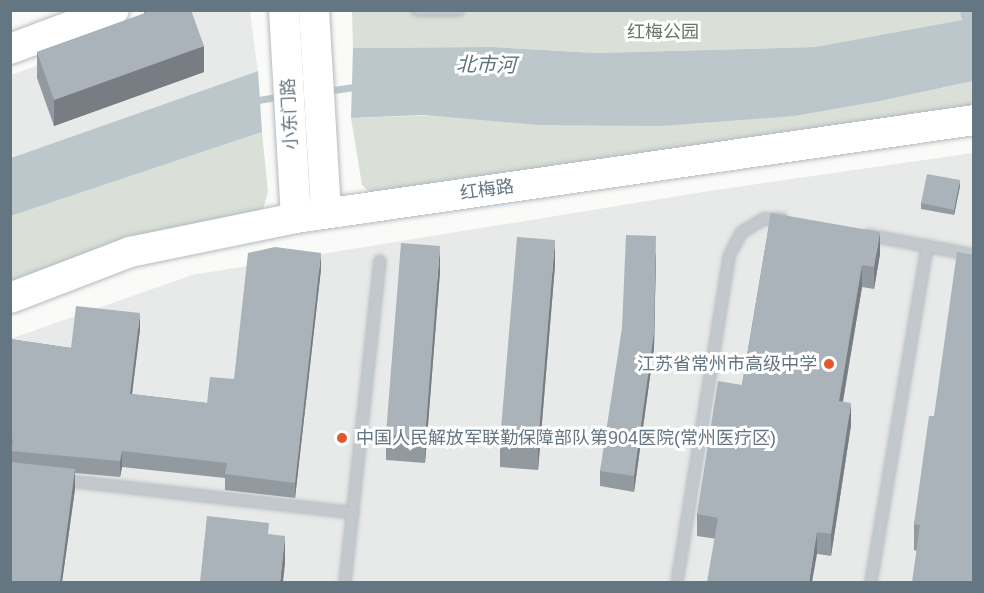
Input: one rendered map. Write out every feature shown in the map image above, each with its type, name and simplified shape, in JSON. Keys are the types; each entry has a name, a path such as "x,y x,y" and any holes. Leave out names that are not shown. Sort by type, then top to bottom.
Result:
{"street":[{"path":"10,31 62,14 114,10"},
{"name":"小东门路","path":"284,10 296,218"},
{"name":"小东门路","path":"314,10 326,213"},
{"path":"10,49 62,14"},
{"name":"红梅路","path":"10,298 130,252 296,218 974,120"}],"lane":[{"path":"417,10 459,10"},
{"path":"677,582 729,256 742,232 764,219 795,221"},
{"path":"850,231 974,255"},
{"path":"871,582 927,246"},
{"path":"345,582 380,261"},
{"path":"46,478 352,513"}],"shaded area":[{"path":"188,11 250,12 258,71 11,158 11,75"},
{"name":"中国人民解放军联勤保障部队第904医院(常州医疗区)","path":"973,153 973,582 11,582 10,339 192,275 709,191"}],"green space":[{"name":"红梅公园","path":"973,10 974,18 815,47 596,53 492,47 353,48 352,11"},
{"path":"973,81 973,113 374,196 362,185 351,118 885,100"},
{"path":"262,132 268,192 262,213 11,285 11,216"}],"water":[{"path":"960,11 973,11 973,81 794,116 661,126 540,125 424,115 351,118 353,48 492,47 596,53 815,47 962,20"},
{"path":"258,71 262,132 11,216 11,158"}],"building":[{"path":"144,10 191,10 204,46 54,100 37,52 145,13"},
{"path":"927,174 960,180 954,210 921,203"},
{"path":"771,213 880,232 874,267 862,265 839,401 851,403 831,534 817,532 809,582 707,582 718,518 697,514 718,381 742,385"},
{"path":"626,235 656,236 654,333 634,476 600,471 622,328"},
{"path":"517,237 555,240 538,444 500,441"},
{"path":"401,243 440,246 425,438 386,434"},
{"path":"275,247 321,253 295,483 225,474 227,463 122,451 120,461 11,451 13,439 10,439 10,339 71,348 76,306 140,313 130,394 207,403 210,377 234,379 248,253"},
{"path":"957,252 974,255 974,582 912,582 920,525 914,524 929,416 934,416"},
{"path":"10,462 75,469 60,582 10,582"},
{"path":"207,516 269,523 268,534 285,536 280,582 200,582"}],"waterway":[{"name":"北市河","path":"326,91 360,86"},
{"name":"北市河","path":"252,101 282,96"}],"place":[{"name":"江苏省常州市高级中学","path":"829,364"},
{"name":"中国人民解放军联勤保障部队第904医院(常州医疗区)","path":"342,438"}]}
